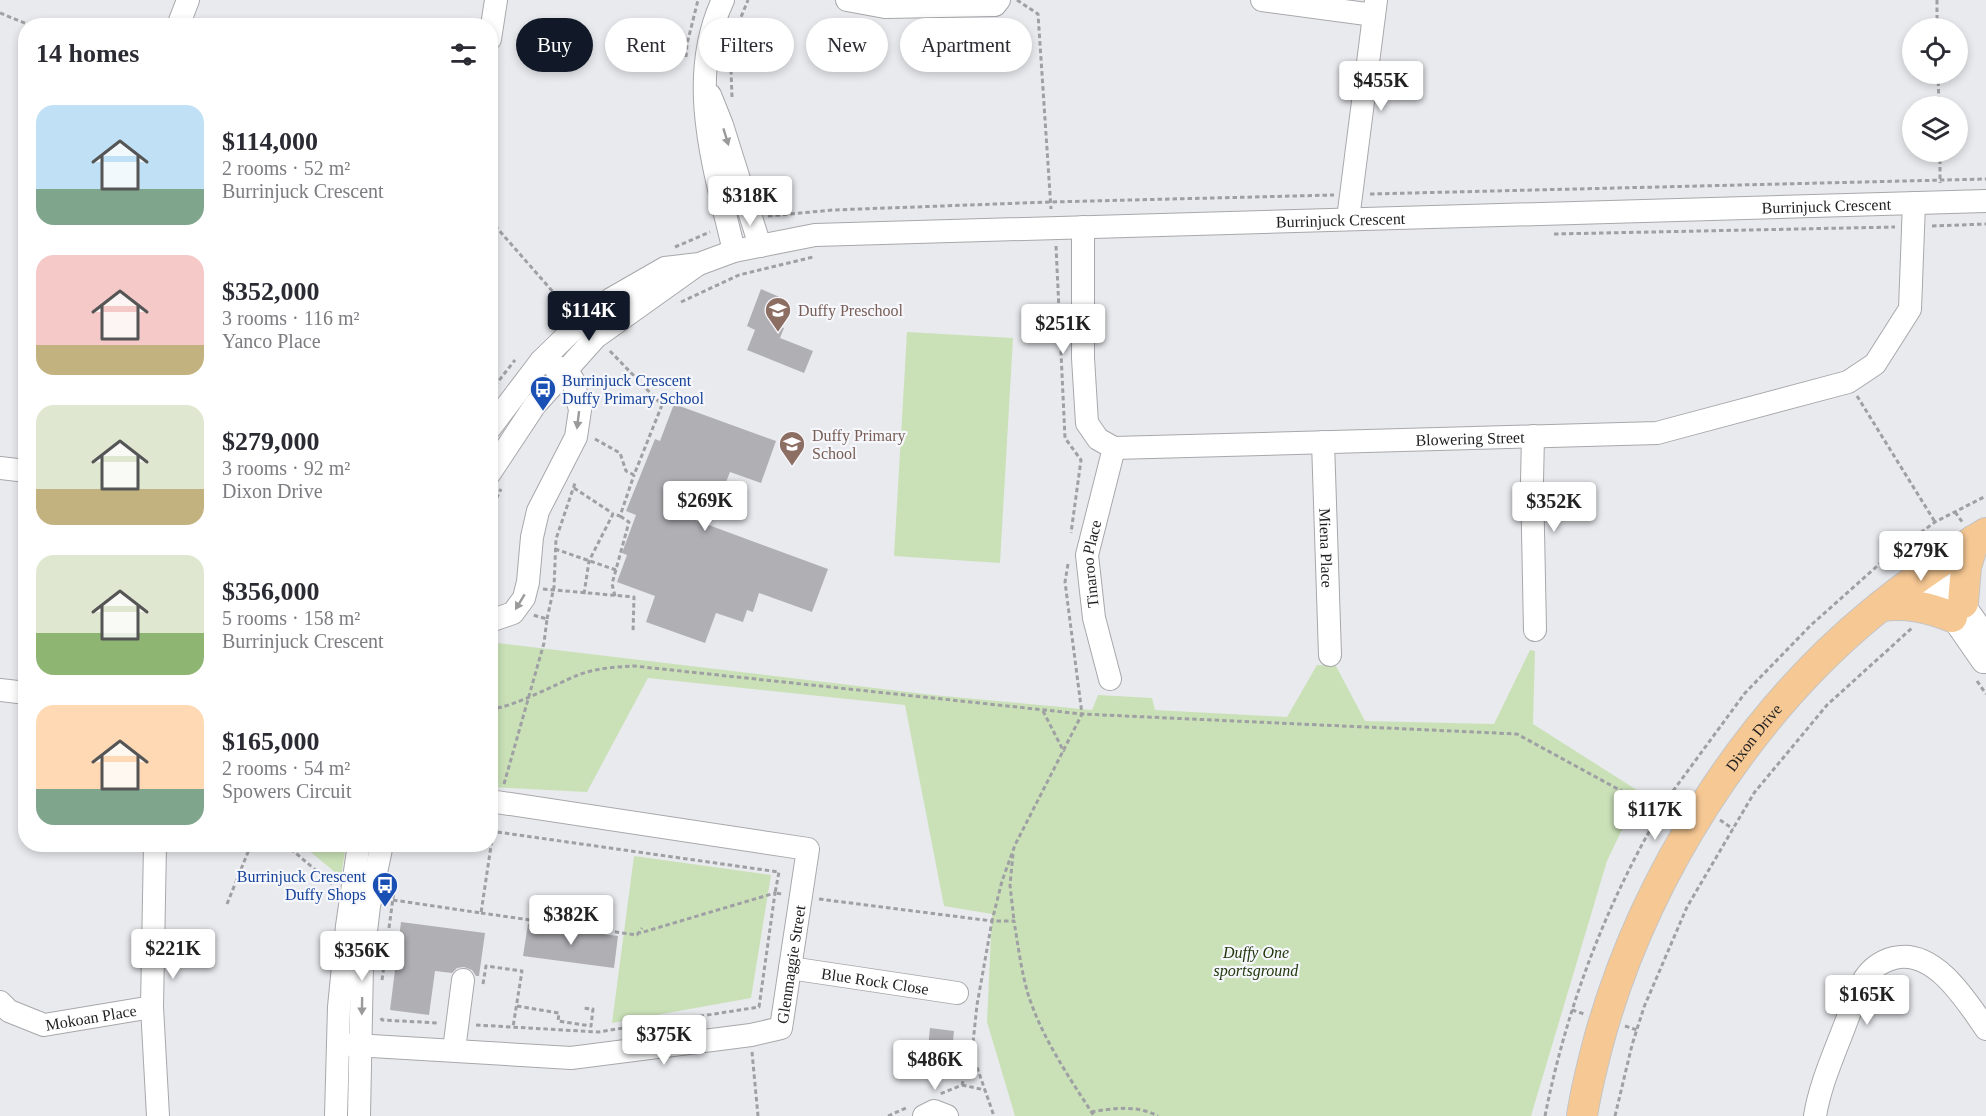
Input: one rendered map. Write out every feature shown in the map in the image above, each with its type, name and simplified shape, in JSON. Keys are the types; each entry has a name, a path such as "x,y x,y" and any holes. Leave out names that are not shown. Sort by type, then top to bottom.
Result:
{"main road":[{"name":"Dixon Drive","path":"1582,1116 1592,1064 1607,1010 1630,949 1673,858 1721,781 1782,702 1820,661 1881,606 1929,569 1980,536"},
{"path":"1881,606 1915,605 1950,610 1980,536"}],"street":[{"path":"181,18 188,0"},
{"path":"493,18 496,0"},
{"path":"723,0 716,14 707,48 706,126 734,251"},
{"path":"848,0 885,7 995,5 999,0"},
{"path":"1262,0 1375,8 1347,219"},
{"path":"705,82 722,125 760,246"},
{"name":"Burrinjuck Crescent","path":"498,417 541,361 581,322 610,299 664,268 699,264 734,251 815,235 1986,201"},
{"name":"Blowering Street","path":"1114,448 1657,433 1848,382 1875,364 1910,309 1914,203"},
{"path":"1083,227 1083,358 1087,423 1098,438 1114,448"},
{"name":"Burrinjuck Crescent","path":"498,475 535,405 596,337 699,264"},
{"path":"498,618 513,613 524,598 538,511 576,437 580,410 573,380 566,370 541,361"},
{"path":"1533,436 1535,630"},
{"name":"Miena Place","path":"1323,442 1330,655"},
{"name":"Tinaroo Place","path":"1110,680 1095,618 1087,555 1114,448"},
{"path":"0,468 18,470"},
{"path":"1929,569 1950,610 1983,662 1986,662"},
{"path":"1950,610 1986,636"},
{"path":"0,690 18,692"},
{"name":"Glenmaggie Street","path":"338,1044 571,1058 751,1035 781,1028 808,849 498,801"},
{"path":"155,852 152,1007 158,1116"},
{"path":"336,1116 342,978 358,852"},
{"path":"359,1116 362,965 369,906 380,852"},
{"path":"1815,1116 1837,1046 1864,980 1874,968 1888,960 1904,956 1928,962 1979,1003 1986,1029"},
{"name":"Blue Rock Close","path":"790,968 957,993"},
{"path":"454,1050 457,1024 473,982"},
{"name":"Mokoan Place","path":"0,1002 9,1011 44,1025 152,1007"},
{"path":"921,1107 947,1116"}],"path":[{"path":"687,44 698,0"},
{"path":"732,107 730,44 748,0"},
{"path":"1016,0 1038,14 1050,202"},
{"path":"1937,0 1937,18"},
{"path":"0,13 18,20"},
{"path":"768,216 833,210 1050,202 1986,179"},
{"path":"498,229 569,310 576,303"},
{"path":"673,248 710,232"},
{"path":"1056,246 1065,438 1081,460 1071,538"},
{"path":"674,305 739,275 821,255"},
{"path":"601,356 618,344"},
{"path":"609,350 662,405 620,516"},
{"path":"1848,382 1935,522"},
{"path":"592,437 620,453 626,471 634,475"},
{"path":"498,792 544,643 553,591 556,539 577,478"},
{"path":"574,488 629,522 612,584 615,596"},
{"path":"1673,791 1738,702 1776,660 1851,588 1935,522 1986,496"},
{"path":"584,594 588,561 613,514"},
{"path":"555,549 616,570"},
{"path":"962,1085 972,1052 977,1005 992,921 1002,881 1015,845 1082,714 1065,582 1068,560"},
{"path":"526,587 634,597 633,633"},
{"path":"1615,1116 1632,1045 1653,987 1688,907 1754,792 1827,705 1950,610"},
{"path":"533,615 548,618"},
{"path":"498,706 528,697 582,674 612,667 634,666 1082,714 1517,734 1660,812 1624,877 1594,945 1553,1074 1545,1116"},
{"path":"1043,710 1064,752"},
{"path":"378,1011 382,1020 598,1032 759,1007 778,872 498,833"},
{"path":"1015,845 1010,885 1021,968 1038,1020 1050,1045 1093,1114 1111,1109 1137,1108 1158,1116"},
{"path":"227,904 248,852"},
{"path":"295,852 333,884"},
{"path":"482,913 490,852"},
{"path":"381,988 393,900 637,935 776,894 992,921 1014,921"},
{"path":"640,933 642,928"},
{"path":"473,982 486,966 522,971 513,1027"},
{"path":"517,1006 559,1013 558,1021 591,1026 593,1009 582,1008"},
{"path":"748,1009 758,1116"},
{"path":"972,1052 994,1116"},
{"path":"888,1116 921,1107 962,1085 985,1090"}],"green space":[{"path":"907,332 1013,338 1000,563 894,556"},
{"name":"Duffy One sportsground","path":"498,643 933,695 1092,710 1098,695 1152,698 1155,710 1287,717 1317,665 1336,666 1365,721 1494,724 1530,650 1535,651 1533,724 1640,792 1607,861 1531,1116 1015,1116 987,1022 992,914 944,906 905,705 648,678 587,792 498,787"},
{"path":"311,852 345,852 341,877"},
{"path":"634,856 771,875 751,998 612,1023"}],"building":[{"path":"761,289 782,298 772,323 784,328 780,338 813,351 804,373 747,350 755,330 747,326"},
{"path":"674,404 776,441 761,483 730,472 719,500 697,492 687,517 828,569 812,612 759,593 753,612 747,610 743,622 716,613 705,643 646,622 655,596 617,582 627,555 622,553 636,515 626,511 655,439 660,441"},
{"path":"401,922 485,933 479,976 464,967 457,968 452,973 435,971 429,1015 390,1010"},
{"path":"528,924 618,936 614,968 523,956"},
{"path":"930,1028 954,1031 950,1070 926,1067"}],"place":[{"name":"Duffy Preschool","path":"778,333"},
{"name":"Burrinjuck Crescent Duffy Primary School","path":"543,412"},
{"name":"Duffy Primary School","path":"792,467"},
{"name":"Burrinjuck Crescent Duffy Shops","path":"385,908"}]}
